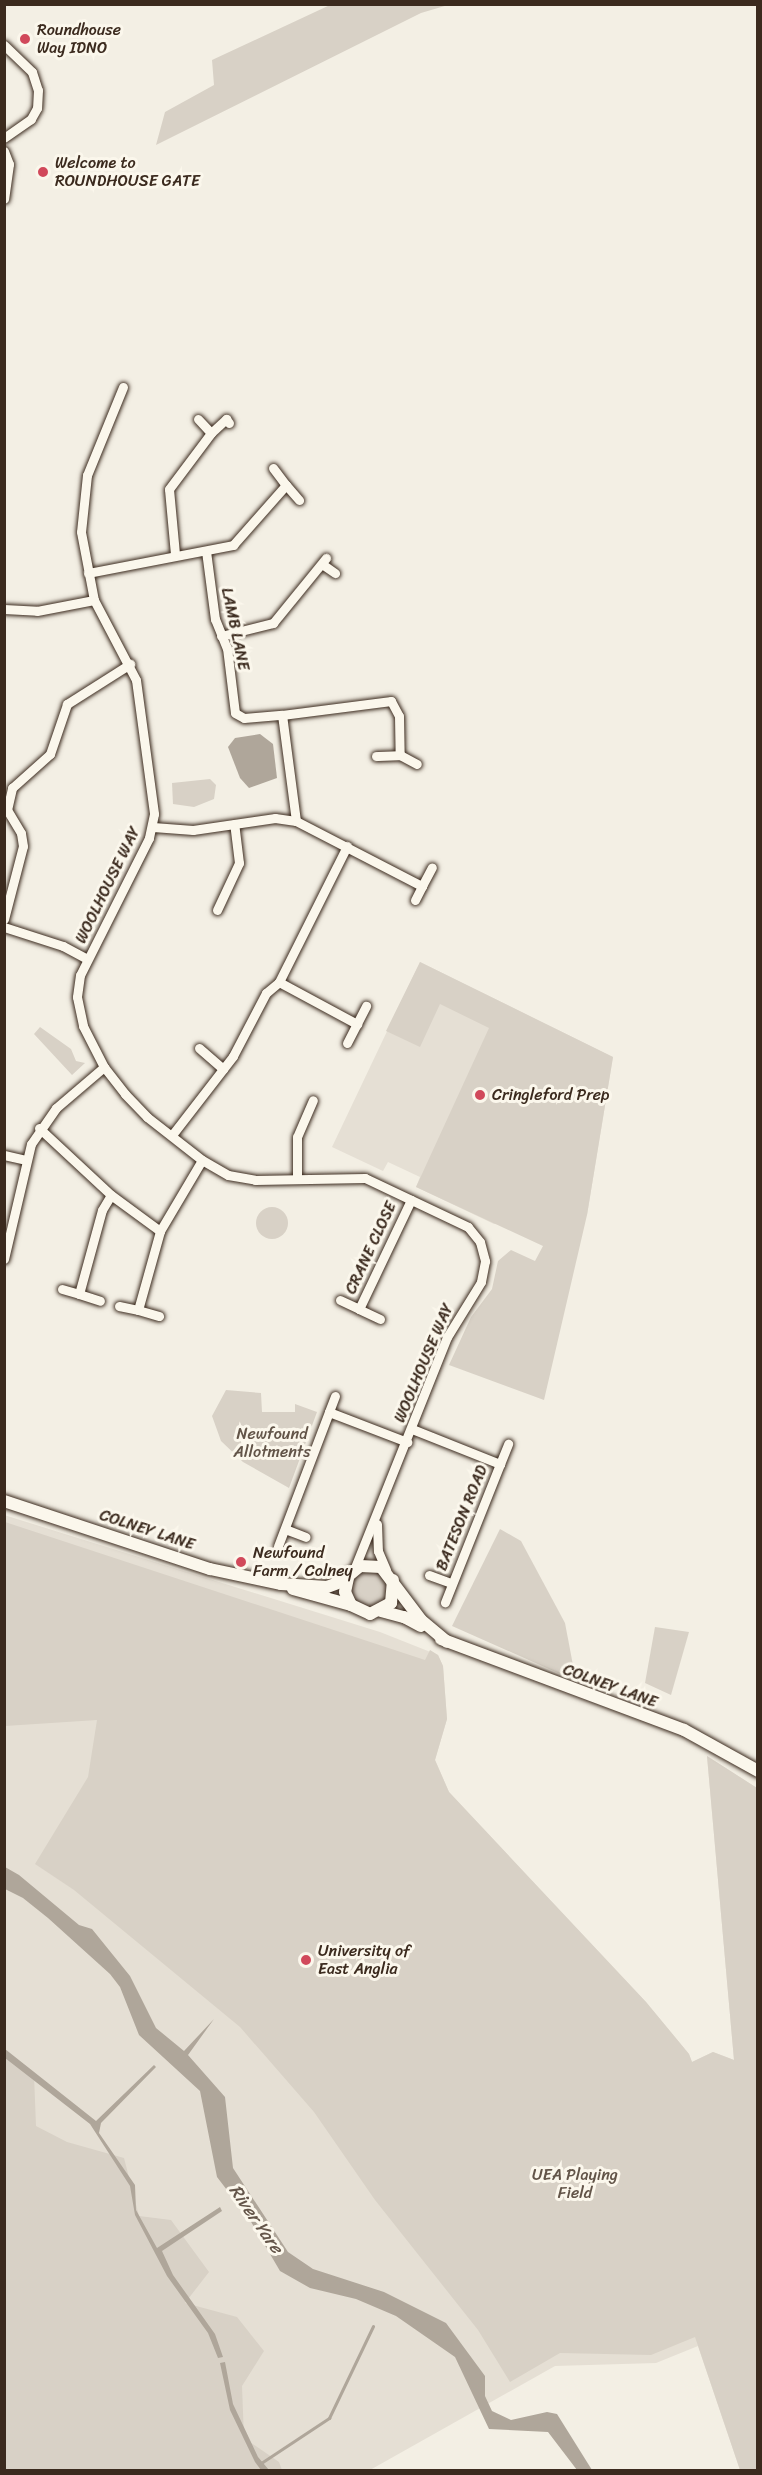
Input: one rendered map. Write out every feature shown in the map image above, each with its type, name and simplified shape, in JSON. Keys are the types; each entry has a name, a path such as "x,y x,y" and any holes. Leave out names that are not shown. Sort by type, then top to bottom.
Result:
{"street":[{"path":"4,45 32,72 38,90 37,108 31,119 4,138"},
{"path":"4,151 9,164 4,199"},
{"name":"WOOLHOUSE WAY","path":"123,387 94,456 83,495 81,532 94,600 130,664 153,784 153,827 87,959 78,985 79,1011 104,1067 147,1118 202,1160 228,1175 255,1179 365,1178 468,1227 480,1242 485,1261 482,1282 447,1337 377,1518 351,1574"},
{"path":"174,554 169,489 211,433 228,418"},
{"path":"198,419 211,433"},
{"path":"273,468 299,500"},
{"path":"88,573 174,554 206,551 240,540 286,485"},
{"name":"LAMB LANE","path":"206,551 221,636 227,648 235,713 244,718 391,701 399,716 400,755"},
{"path":"221,636 273,623 324,561 335,573"},
{"path":"4,609 37,611 94,600"},
{"path":"4,920 23,846 21,833 7,810 6,796 19,778 40,767 50,754 67,704 130,664"},
{"path":"282,715 296,821"},
{"path":"376,756 400,755 417,764"},
{"path":"153,827 193,830 275,818 296,821 422,886"},
{"path":"218,910 239,862 234,824"},
{"path":"172,1135 223,1070 266,993 279,982 347,846"},
{"path":"415,900 432,867"},
{"path":"4,927 63,946 87,959"},
{"path":"279,982 357,1024"},
{"path":"347,1043 366,1006"},
{"path":"199,1048 223,1070"},
{"path":"4,1259 25,1160 39,1128 76,1088 104,1067"},
{"path":"297,1178 297,1137 313,1100"},
{"path":"39,1128 111,1195 160,1231"},
{"path":"4,1155 25,1160"},
{"path":"138,1310 160,1231 202,1160"},
{"path":"78,1294 102,1210 111,1195"},
{"name":"CRANE CLOSE","path":"359,1309 411,1200"},
{"path":"62,1289 100,1301"},
{"name":"CRANE CLOSE","path":"340,1300 380,1319"},
{"path":"119,1306 159,1317"},
{"path":"278,1546 335,1396"},
{"path":"329,1412 407,1442"},
{"name":"BATESON ROAD","path":"412,1429 500,1464"},
{"name":"BATESON ROAD","path":"445,1602 508,1444"},
{"name":"COLNEY LANE","path":"4,1501 210,1569 281,1584 327,1587 367,1564 390,1575 417,1615 447,1641"},
{"name":"WOOLHOUSE WAY","path":"377,1518 378,1551 390,1575"},
{"path":"285,1528 306,1537"},
{"path":"351,1574 345,1592 351,1605"},
{"path":"381,1611 394,1596 390,1575"},
{"name":"BATESON ROAD","path":"429,1575 451,1583"},
{"name":"COLNEY LANE","path":"281,1584 307,1595 351,1605 365,1613 381,1611 413,1620 447,1641 684,1730 758,1771"}],"shaded area":[{"name":"Cringleford Prep","path":"420,962 613,1057 587,1215 494,1224 416,1187 420,1177 388,1162 383,1171 332,1147"},
{"name":"University of East Anglia","path":"4,1515 380,1632 438,1655 443,1666 447,1719 435,1760 449,1792 646,2002 689,2054 692,2062 713,2052 734,2060 707,1756 757,1788 757,2470 740,2470 698,2346 656,2363 555,2366 370,2470 5,2470"}],"green space":[{"path":"330,5 448,5 421,13 156,145 165,112 214,85 212,60"},
{"path":"210,779 216,785 214,799 194,807 173,804 172,783"},
{"name":"Cringleford Prep","path":"420,962 613,1057 587,1215 544,1400 449,1365 471,1317 492,1289 498,1261 511,1250 535,1261 543,1246 416,1187 489,1028 440,1004 420,1047 386,1031"},
{"path":"40,1027 71,1049 76,1061 85,1063 72,1075 34,1034"},
{"path":"272,1207 283,1212 288,1223 283,1234 272,1239 261,1234 256,1223 261,1212"},
{"name":"Newfound Allotments","path":"226,1390 261,1393 262,1412 295,1412 295,1404 317,1412 289,1488 243,1462 221,1441 212,1416"},
{"name":"UEA Playing Field","path":"5,1522 425,1660 430,1650 438,1655 443,1666 447,1719 435,1760 449,1792 646,2002 689,2054 692,2062 713,2052 734,2060 707,1756 757,1788 757,2470 740,2470 695,2337 651,2355 560,2353 510,2382 478,2330 375,2200 314,2112 240,2027 74,1890 35,1864 88,1777 97,1720 5,1726"},
{"path":"500,1529 521,1541 565,1623 576,1681 452,1626"},
{"path":"370,1571 383,1576 388,1589 383,1602 370,1607 357,1602 352,1589 357,1576"},
{"path":"655,1627 689,1632 671,1695 645,1683"},
{"path":"4,2056 34,2075 36,2126 67,2142 124,2158 139,2216 171,2220 209,2272 185,2303 237,2317 264,2351 242,2386 244,2438 279,2462 282,2470 5,2470"}],"water":[{"path":"260,734 273,744 277,778 249,788 240,778 228,747 235,738"},
{"name":"River Yare","path":"5,1867 19,1875 79,1925 92,1929 130,1976 156,2028 184,2051 214,2019 188,2055 225,2097 233,2168 288,2252 313,2269 384,2292 446,2323 485,2376 485,2396 492,2411 511,2420 547,2412 557,2414 592,2470 577,2470 548,2432 489,2429 455,2357 396,2316 356,2299 310,2288 280,2271 250,2220 217,2177 200,2091 139,2035 120,1987 110,1974 48,1918 23,1898 5,1889"},
{"path":"5,2049 96,2121 154,2065 156,2067 101,2123 99,2133 135,2185 136,2210 157,2248 220,2207 222,2211 162,2251 173,2275 215,2334 223,2357 218,2358 208,2333 167,2276 135,2215 130,2186 90,2124 5,2058"},
{"path":"225,2362 233,2404 258,2457 269,2470 261,2470 255,2462 230,2410 220,2363"}],"waterway":[{"path":"261,2463 329,2418 373,2326"}],"place":[{"name":"Roundhouse Way IDNO","path":"25,39"},
{"name":"Welcome to ROUNDHOUSE GATE","path":"43,172"},
{"name":"Cringleford Prep","path":"480,1095"},
{"name":"Newfound Farm / Colney","path":"241,1562"},
{"name":"University of East Anglia","path":"306,1960"}]}
